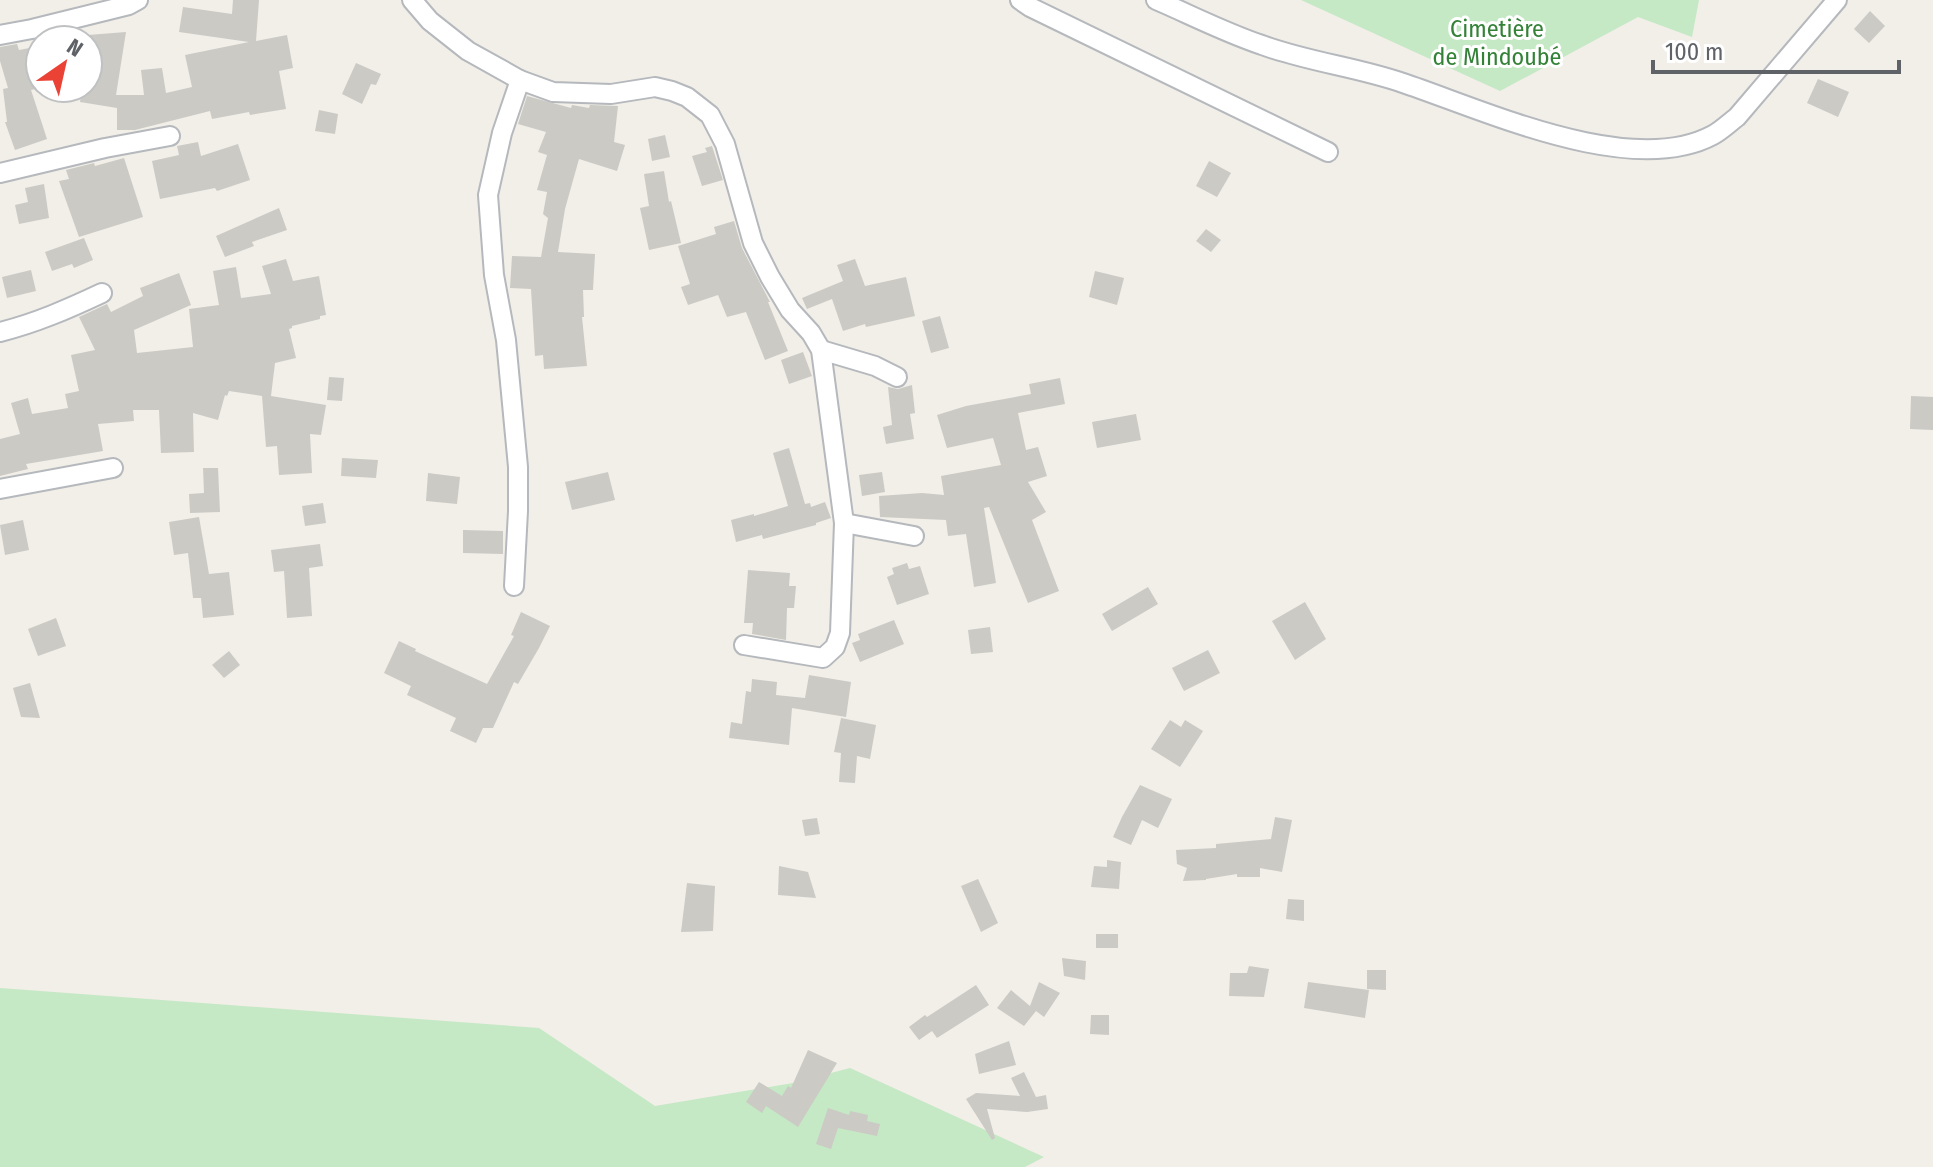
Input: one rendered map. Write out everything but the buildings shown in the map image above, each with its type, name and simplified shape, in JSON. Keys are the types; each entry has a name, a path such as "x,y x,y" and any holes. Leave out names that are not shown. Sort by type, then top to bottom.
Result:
{"street":[{"path":"0,35 129,5 138,0"},
{"path":"412,0 430,21 468,51 520,80 553,92 611,94 655,87 672,91 687,97 710,115 725,144 753,243 790,310 811,333 821,350 844,523 840,633 835,647 823,658 744,645"},
{"path":"1020,0 1328,152"},
{"path":"1156,0 1263,46 1403,82 1548,134 1625,149 1650,150 1690,144 1712,136 1725,127 1837,0"},
{"path":"514,586 518,467 506,340 494,275 488,195 502,133 520,80"},
{"path":"0,173 170,136"},
{"path":"0,332 63,312 102,293"},
{"path":"821,350 875,366 897,377"},
{"path":"0,489 113,468"},
{"path":"844,523 914,536"}],"green space":[{"name":"Cimetière de Mindoubé","path":"1301,0 1699,0 1692,37 1638,17 1500,91"},
{"path":"0,988 539,1028 655,1106 793,1083 850,1068 1044,1157 1025,1167 0,1167"}]}
